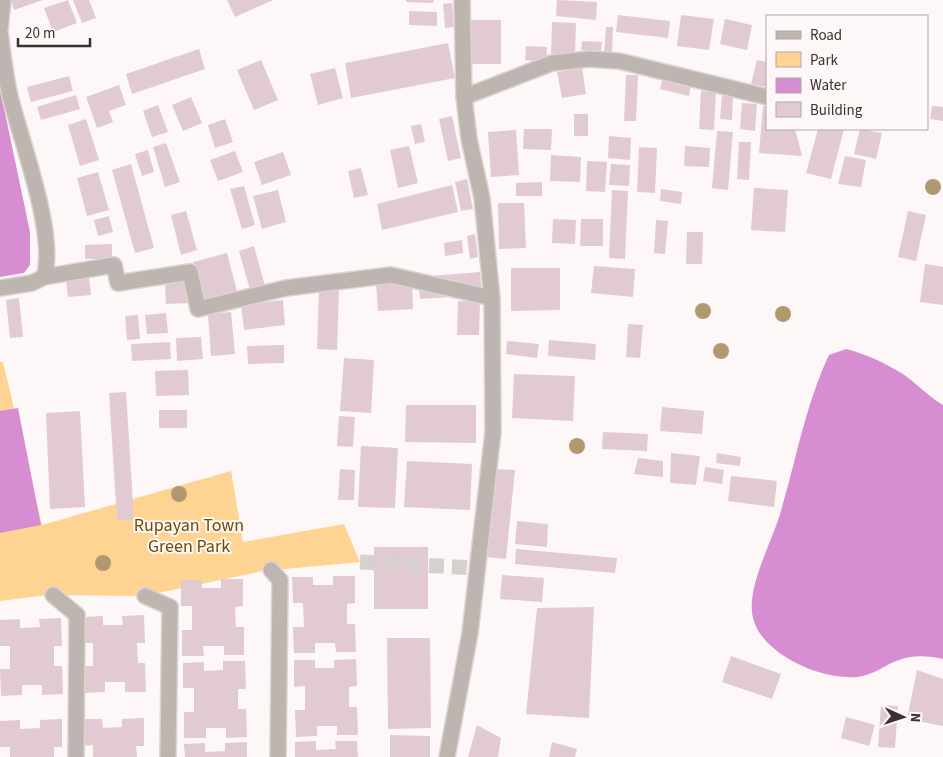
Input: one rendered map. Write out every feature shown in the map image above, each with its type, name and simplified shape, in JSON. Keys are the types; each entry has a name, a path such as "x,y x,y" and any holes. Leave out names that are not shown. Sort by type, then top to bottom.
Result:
{"street":[{"path":"2,0 0,31 10,95 26,149 47,242 48,264 44,277"},
{"path":"447,757 470,633 493,432 492,298 482,198 469,139 464,97 461,26 462,0"},
{"path":"464,97 552,63 588,59 619,60 766,97"},
{"path":"0,288 32,283 44,277 114,265 118,283 190,272 198,308 286,288 391,275 492,298"},
{"path":"276,575 278,757"},
{"path":"52,595 77,614 76,757"},
{"path":"145,596 170,607 168,757"}],"green space":[{"name":"Rupayan Town Green Park","path":"0,362 3,362 42,525 231,471 243,542 344,524 360,562 263,571 144,596 47,595 0,601"}],"water":[{"path":"0,89 30,232 30,265 24,273 0,277"},
{"path":"846,349 868,356 903,374 943,405 943,659 922,656 912,657 896,661 863,676 852,677 836,676 815,671 784,656 759,633 752,612 757,575 780,514 813,394 829,355"},
{"path":"18,408 41,525 0,533 0,411"}],"building":[{"path":"11,0 43,0 14,10"},
{"path":"68,0 77,23 53,32 44,8"},
{"path":"73,0 89,0 96,18 82,23"},
{"path":"227,0 273,0 235,17"},
{"path":"406,0 434,0 433,3 406,2"},
{"path":"557,0 597,2 596,20 556,16"},
{"path":"452,3 454,27 445,28 443,4"},
{"path":"409,11 437,12 437,26 409,25"},
{"path":"618,15 670,21 668,38 616,32"},
{"path":"681,15 714,19 709,50 677,46"},
{"path":"725,19 752,25 747,50 720,44"},
{"path":"470,20 501,20 501,64 471,64"},
{"path":"552,22 576,23 575,57 551,56"},
{"path":"606,27 613,27 612,53 604,53"},
{"path":"582,41 602,42 601,51 581,50"},
{"path":"448,43 455,78 351,98 345,63"},
{"path":"526,46 547,47 546,62 525,60"},
{"path":"199,49 205,69 132,94 126,74"},
{"path":"261,60 278,100 254,110 237,70"},
{"path":"757,60 766,62 766,87 751,84"},
{"path":"335,68 343,98 318,105 310,74"},
{"path":"582,68 586,94 562,98 557,72"},
{"path":"626,75 638,75 636,121 624,121"},
{"path":"69,76 73,91 31,102 27,87"},
{"path":"663,78 691,85 689,96 660,89"},
{"path":"119,85 126,105 109,111 113,122 97,128 86,97"},
{"path":"701,91 716,92 714,130 699,129"},
{"path":"76,95 80,109 41,120 37,107"},
{"path":"722,95 733,96 732,120 720,119"},
{"path":"191,97 202,123 183,131 172,105"},
{"path":"742,103 757,104 755,131 740,129"},
{"path":"158,105 168,132 152,137 143,111"},
{"path":"763,106 766,107 766,130 795,130 802,156 759,153"},
{"path":"932,106 943,107 943,121 930,119"},
{"path":"574,114 588,114 588,136 574,136"},
{"path":"452,116 461,158 448,161 439,119"},
{"path":"86,119 99,160 80,166 68,125"},
{"path":"225,119 233,142 215,148 208,125"},
{"path":"421,124 425,142 415,144 411,126"},
{"path":"524,129 552,129 551,150 523,149"},
{"path":"516,130 519,175 491,177 488,132"},
{"path":"818,130 844,130 831,179 806,173"},
{"path":"860,130 882,133 876,159 854,154"},
{"path":"717,131 733,132 728,190 712,188"},
{"path":"609,136 631,138 630,160 608,158"},
{"path":"739,142 751,142 749,180 737,179"},
{"path":"166,143 180,182 165,187 153,147"},
{"path":"409,146 418,183 398,188 390,150"},
{"path":"685,146 710,148 709,167 684,166"},
{"path":"639,147 657,148 655,193 637,192"},
{"path":"148,150 154,172 142,176 135,154"},
{"path":"235,151 243,172 218,181 210,160"},
{"path":"283,152 291,175 262,185 254,162"},
{"path":"551,155 581,157 580,182 550,181"},
{"path":"845,156 866,160 861,187 838,184"},
{"path":"587,161 607,162 605,192 586,191"},
{"path":"131,164 154,248 135,253 112,170"},
{"path":"611,164 630,165 629,186 609,185"},
{"path":"361,168 368,195 354,198 348,171"},
{"path":"98,172 109,210 87,216 77,178"},
{"path":"467,179 473,209 461,211 455,182"},
{"path":"542,182 542,196 516,196 516,183"},
{"path":"452,185 458,212 382,230 377,204"},
{"path":"244,186 255,225 242,229 230,189"},
{"path":"754,188 788,190 785,232 751,230"},
{"path":"661,189 682,192 681,204 660,201"},
{"path":"278,190 286,222 262,229 253,196"},
{"path":"612,190 628,191 625,259 609,258"},
{"path":"498,203 524,203 526,248 499,249"},
{"path":"186,211 197,250 181,255 171,215"},
{"path":"908,211 926,215 916,261 898,257"},
{"path":"109,216 113,232 98,236 94,220"},
{"path":"553,219 576,220 575,244 552,243"},
{"path":"581,219 603,219 603,246 580,246"},
{"path":"656,220 668,221 665,254 654,253"},
{"path":"687,232 703,232 702,264 686,264"},
{"path":"475,234 478,257 470,259 467,236"},
{"path":"462,240 463,253 445,256 444,243"},
{"path":"112,244 112,259 85,259 85,245"},
{"path":"254,246 265,286 250,290 239,251"},
{"path":"227,253 237,291 203,300 193,262"},
{"path":"925,264 943,267 943,305 920,302"},
{"path":"594,266 635,269 633,297 591,293"},
{"path":"511,268 560,268 560,310 511,311"},
{"path":"480,272 482,295 420,299 418,277"},
{"path":"89,277 91,295 68,297 66,279"},
{"path":"188,281 189,303 166,304 165,282"},
{"path":"412,281 413,309 378,311 376,283"},
{"path":"319,287 339,288 337,350 317,349"},
{"path":"19,298 23,337 10,338 6,300"},
{"path":"283,300 285,325 244,330 241,305"},
{"path":"458,301 480,302 479,335 457,335"},
{"path":"231,312 235,354 211,356 208,314"},
{"path":"166,313 168,333 147,334 145,315"},
{"path":"138,315 140,339 127,340 125,316"},
{"path":"628,324 643,325 640,358 626,357"},
{"path":"201,337 203,359 177,361 176,338"},
{"path":"549,340 596,344 595,360 548,356"},
{"path":"507,341 539,344 537,358 506,354"},
{"path":"170,342 171,359 132,361 131,344"},
{"path":"284,345 284,363 248,364 247,346"},
{"path":"344,358 374,360 371,413 340,411"},
{"path":"188,370 189,395 156,396 155,371"},
{"path":"514,374 575,376 573,421 512,418"},
{"path":"126,392 134,519 117,520 109,393"},
{"path":"406,405 476,405 476,443 405,442"},
{"path":"662,407 704,411 702,434 660,431"},
{"path":"159,410 187,410 187,428 159,428"},
{"path":"80,411 85,507 50,509 46,413"},
{"path":"339,416 355,417 353,447 337,446"},
{"path":"603,432 648,434 647,451 602,449"},
{"path":"361,446 398,448 395,508 358,507"},
{"path":"671,453 700,456 696,485 670,483"},
{"path":"717,453 741,457 740,466 716,463"},
{"path":"638,458 663,461 663,477 634,474"},
{"path":"407,461 472,464 470,510 404,507"},
{"path":"705,467 724,470 722,484 703,481"},
{"path":"340,469 355,470 354,500 338,500"},
{"path":"496,469 515,470 506,559 487,557"},
{"path":"731,476 777,481 774,507 728,501"},
{"path":"517,521 548,524 547,547 515,544"},
{"path":"374,547 428,547 428,609 374,609"},
{"path":"516,549 617,558 615,573 515,564"},
{"path":"502,575 544,578 542,602 500,599"},
{"path":"333,576 355,576 355,603 347,604 347,624 355,624 356,652 336,652 335,643 315,643 315,653 294,653 293,627 304,627 303,603 293,603 292,577 313,577 313,585 333,585"},
{"path":"221,579 243,579 243,606 235,607 236,627 244,627 244,655 224,655 224,646 203,646 204,656 182,656 182,630 192,630 192,606 181,606 181,580 202,580 202,588 221,588"},
{"path":"594,607 589,718 526,714 537,608"},
{"path":"144,615 145,643 137,643 138,663 145,663 146,692 125,692 125,682 105,682 105,692 84,693 83,666 93,666 93,643 83,643 82,617 103,616 103,625 123,625 122,616"},
{"path":"61,618 62,646 54,646 54,666 62,666 63,694 42,695 42,685 22,685 22,695 1,696 0,669 10,669 10,646 0,646 0,620 20,619 20,628 40,627 39,619"},
{"path":"387,638 430,638 431,728 388,729"},
{"path":"731,656 781,674 772,699 722,682"},
{"path":"356,659 357,686 349,687 349,707 357,707 358,735 337,735 337,726 317,726 317,736 296,737 295,710 305,710 305,686 294,687 294,660 315,660 315,668 334,668 334,660"},
{"path":"223,661 245,661 246,689 238,689 238,709 246,709 247,737 226,738 226,728 206,728 206,738 184,738 184,712 194,712 194,688 183,688 183,663 204,662 204,671 223,670"},
{"path":"917,670 943,679 943,726 907,719"},
{"path":"881,705 898,706 895,748 878,747"},
{"path":"846,717 875,725 869,746 841,738"},
{"path":"144,718 144,746 136,746 137,757 93,757 93,745 82,746 82,719 102,719 103,728 122,727 122,719"},
{"path":"62,719 62,747 54,747 54,757 10,757 10,747 0,747 0,721 20,720 20,729 40,728 40,720"},
{"path":"477,725 501,738 498,757 468,757"},
{"path":"390,735 430,736 430,757 390,757"},
{"path":"316,741 316,750 336,749 335,741 357,741 358,757 295,757 295,742"},
{"path":"247,742 247,757 185,757 184,744 205,743 205,752 225,751 225,743"},
{"path":"552,742 577,749 575,757 549,757"}],"tunnel":[{"path":"360,562 477,568"}]}
